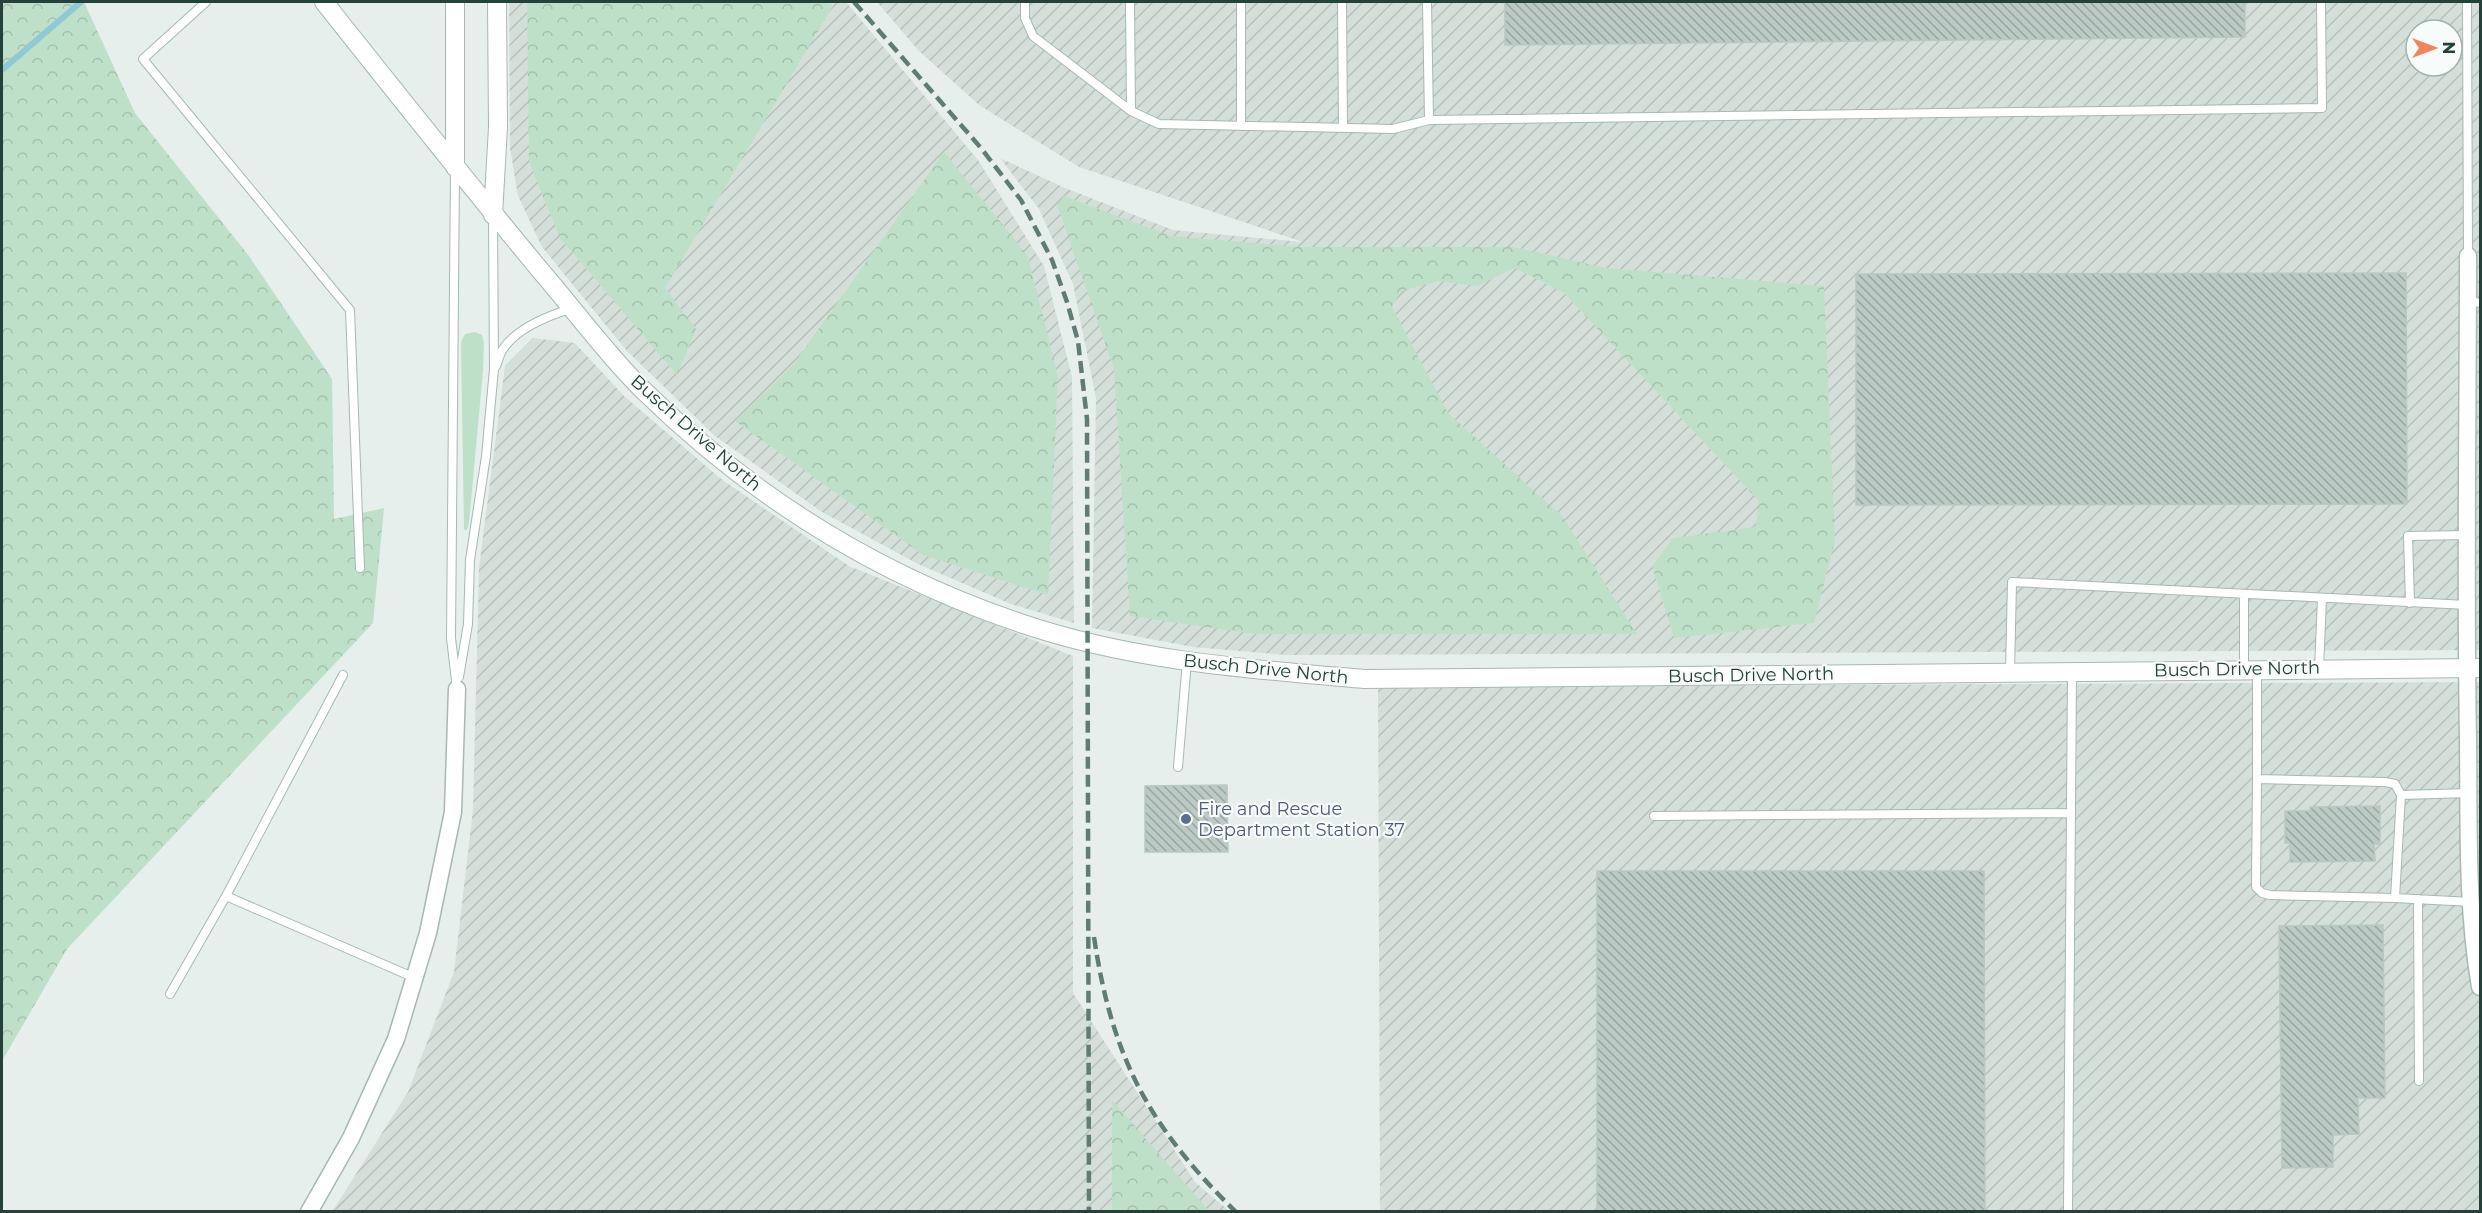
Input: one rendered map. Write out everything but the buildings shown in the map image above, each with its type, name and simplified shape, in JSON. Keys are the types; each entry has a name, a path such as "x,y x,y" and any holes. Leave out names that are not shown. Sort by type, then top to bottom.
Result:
{"street":[{"name":"Busch Drive North","path":"324,2 493,215 641,389 733,471 773,500 843,544 924,586 1023,624 1086,642 1187,661 1364,679 2251,669 2473,669"},
{"path":"455,2 455,167"},
{"path":"493,215 498,127 497,2"},
{"path":"2468,256 2474,302 2467,605 2473,669 2469,793 2472,902 2481,987"},
{"path":"309,1212 351,1138 396,1039 428,933 453,812 457,689"}],"lane":[{"path":"206,2 143,59 350,310 360,568"},
{"path":"1025,2 1025,18 1033,36 1131,111 1160,124 1393,129 1428,120 2322,108 2321,2"},
{"path":"1130,2 1131,111"},
{"path":"1241,2 1241,126"},
{"path":"1342,2 1343,128"},
{"path":"1427,2 1428,120"},
{"path":"2467,2 2468,256"},
{"path":"455,167 451,638 457,689"},
{"path":"457,689 468,624 470,560 486,456 494,369 493,215"},
{"path":"494,369 504,348 523,332 547,316 573,308"},
{"path":"2410,603 2408,536 2469,542"},
{"path":"2010,672 2012,582 2467,605"},
{"path":"2244,594 2257,779 2256,887 2270,895 2472,902"},
{"path":"2319,669 2322,599"},
{"path":"1178,767 1187,661"},
{"path":"2068,1212 2072,671"},
{"path":"170,994 226,896 343,675"},
{"path":"2257,779 2395,784 2401,795 2395,898"},
{"path":"2401,795 2469,793"},
{"path":"1654,816 2071,813"},
{"path":"226,896 415,978"},
{"path":"2418,899 2419,1081"}],"shaded area":[{"path":"509,2 846,2 978,160 1044,266 1072,377 1074,623 1011,604 918,564 822,512 715,436 627,351 542,247 518,196 510,148"},
{"path":"877,2 2480,2 2480,650 1286,655 1193,647 1092,628 1096,398 1073,284 1039,209 1000,158 1065,188 1173,230 1303,242 1079,167 979,105 919,51"},
{"path":"533,338 575,343 624,396 721,479 849,566 1073,656 1073,993 1195,1182 1229,1211 332,1212 408,1092 454,972 473,810 479,568 505,366"},
{"path":"2480,682 2480,1211 1380,1211 1378,687"}],"green space":[{"path":"2,2 84,2 135,113 249,256 332,379 334,519 384,508 373,623 67,949 2,1061"},
{"path":"527,2 829,2 833,6 665,288 696,329 677,375 560,238 529,162"},
{"path":"944,152 1028,256 1058,376 1048,595 923,555 735,421 793,365"},
{"path":"1064,196 1171,236 1300,247 1514,247 1606,268 1824,286 1835,540 1814,623 1674,638 1652,566 1673,538 1756,527 1759,501 1564,293 1515,268 1477,286 1438,281 1400,292 1392,307 1448,413 1562,516 1637,634 1254,634 1130,616 1114,369 1057,205"},
{"path":"475,332 482,335 484,344 483,371 469,523 467,530 464,530 461,342 465,334"},
{"path":"1112,1100 1209,1211 1112,1211"}],"waterway":[{"path":"2,70 81,2"}],"railway":[{"path":"854,2 981,148 1021,200 1052,260 1078,341 1087,419 1089,1212"},
{"path":"1094,937 1112,1019 1124,1055 1139,1088 1158,1120 1180,1150 1236,1212"}],"place":[{"name":"Fire and Rescue Department Station 37","path":"1186,819"}]}
